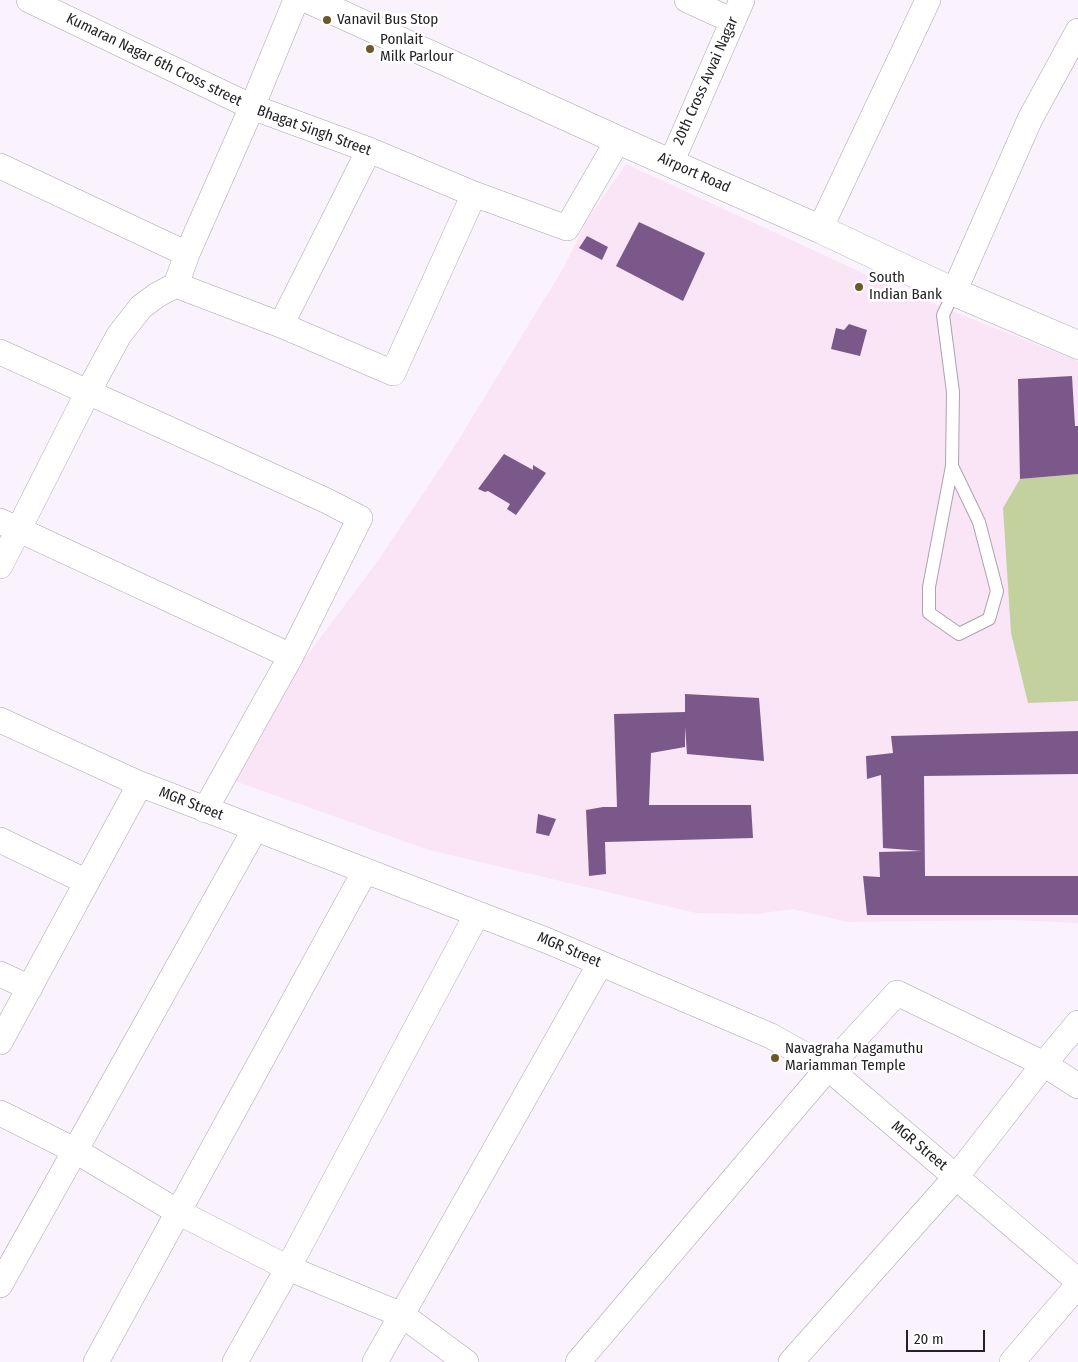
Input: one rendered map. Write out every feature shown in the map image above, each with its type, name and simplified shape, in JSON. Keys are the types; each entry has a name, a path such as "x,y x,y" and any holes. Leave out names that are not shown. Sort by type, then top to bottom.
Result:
{"street":[{"name":"Kumaran Nagar 6th Cross street","path":"29,0 252,107"},
{"path":"252,107 296,0"},
{"name":"Airport Road","path":"310,0 618,140 820,229 954,292 1078,345"},
{"path":"687,0 737,10"},
{"path":"820,229 928,0"},
{"name":"20th Cross Avvai Nagar","path":"671,163 737,10"},
{"path":"954,292 1030,119 1078,31"},
{"name":"Bhagat Singh Street","path":"176,285 187,254 252,107 368,150 474,194 566,228 618,140"},
{"path":"281,325 368,150"},
{"path":"0,166 187,254"},
{"path":"0,566 9,525 88,392 119,335 141,306 176,285 281,325 393,372 474,194"},
{"path":"0,352 360,518 291,656 205,810"},
{"path":"9,525 291,656"},
{"name":"MGR Street","path":"0,720 140,784 548,941 772,1036 828,1068 1078,1283"},
{"path":"0,1042 140,784"},
{"path":"0,1286 255,829"},
{"path":"0,840 87,882"},
{"path":"96,1362 365,871"},
{"path":"235,1362 288,1268 477,914"},
{"path":"375,1362 600,964"},
{"path":"0,974 30,988"},
{"path":"578,1362 828,1068 897,993 1044,1064 1078,1086"},
{"path":"791,1362 956,1177 1078,1023"},
{"path":"0,1113 76,1151 178,1212 288,1268 402,1315 466,1362"},
{"path":"1012,1362 1078,1283"}],"lane":[{"path":"952,466 979,522 996,591 989,619 960,634 929,613 929,587 952,466 952,392 943,315 954,292"}],"shaded area":[{"path":"626,164 902,291 1078,361 1078,923 1012,920 847,922 793,909 755,914 696,913 429,850 232,780 303,661 377,562 451,452 564,267 587,220"}],"green space":[{"path":"1078,474 1078,701 1028,703 1011,633 1003,508 1020,479"}],"building":[{"path":"639,222 705,253 683,301 616,266"},
{"path":"587,236 608,247 602,260 579,248"},
{"path":"849,324 867,330 860,356 831,349 836,328 844,330"},
{"path":"1072,376 1075,426 1078,426 1078,474 1020,479 1018,379"},
{"path":"504,454 533,470 533,465 546,473 516,515 507,509 510,504 488,491 485,492 478,489"},
{"path":"685,694 759,698 764,761 687,754 685,727 685,747 651,753 649,805 751,805 753,838 605,842 606,874 589,876 586,810 617,807 614,714 685,712"},
{"path":"1078,731 1078,774 924,776 925,876 1078,876 1078,915 867,915 863,876 880,877 879,852 922,851 883,848 881,775 867,779 866,756 893,753 891,736"},
{"path":"538,814 556,819 549,836 536,833"}],"place":[{"name":"Vanavil Bus Stop","path":"327,20"},
{"name":"Ponlait Milk Parlour","path":"370,49"},
{"name":"South Indian Bank","path":"859,287"},
{"name":"Navagraha Nagamuthu Mariamman Temple","path":"775,1058"}]}
